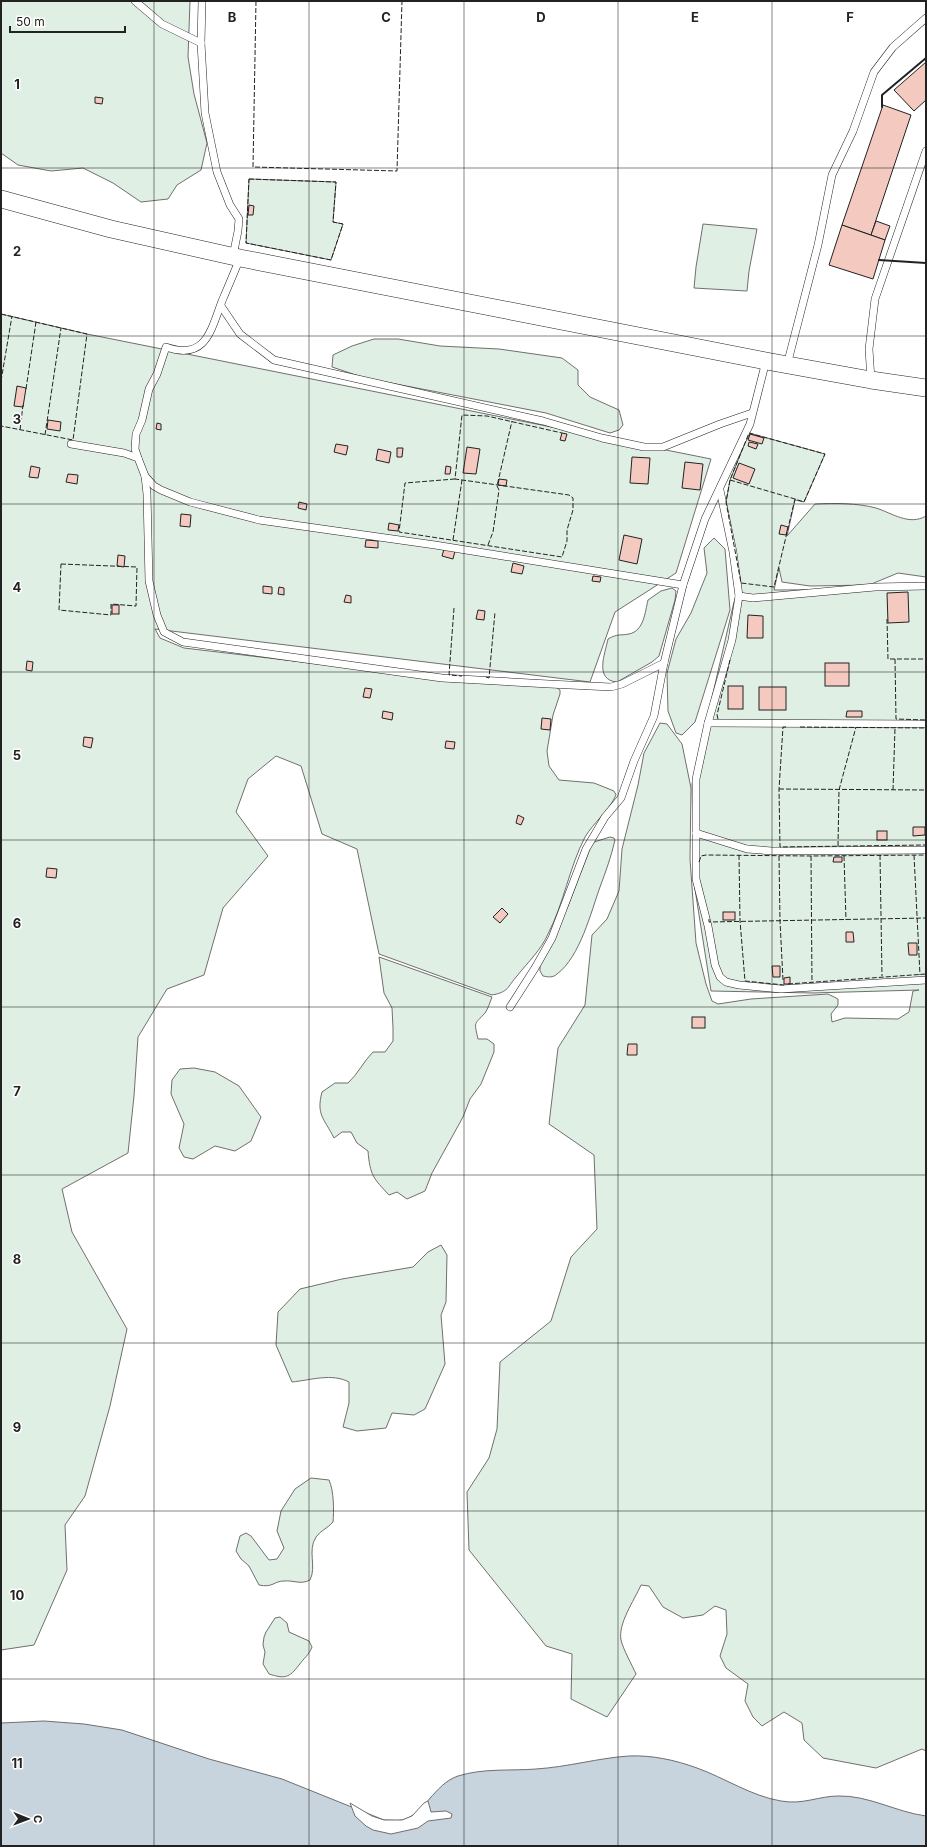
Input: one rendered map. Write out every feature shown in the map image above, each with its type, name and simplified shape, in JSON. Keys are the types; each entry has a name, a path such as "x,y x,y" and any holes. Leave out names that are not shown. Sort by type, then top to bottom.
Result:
{"street":[{"path":"1,199 111,229 236,257 787,365 926,388"}],"lane":[{"path":"135,1 162,24 201,43"},
{"path":"202,1 201,43 205,112 217,172 230,205 238,219 238,231 236,257 214,326 206,340 194,349 180,352 166,347 157,374 149,389 142,420 136,434 135,449 145,476 147,494 149,581 157,615 164,632 183,642 442,678 611,687 622,684 664,663"},
{"path":"787,365 818,245 832,175 853,131 874,72 893,47 926,18"},
{"path":"871,380 869,349 875,299 926,150"},
{"path":"221,306 240,334 274,360 543,421 628,444 662,447 752,413"},
{"path":"510,1008 536,968 552,938 586,849 606,817 621,798 634,761 654,716 664,663 683,585 705,519 750,424 766,361"},
{"path":"71,444 124,453 138,458"},
{"path":"145,476 154,486 190,502 259,520 435,545 683,585"},
{"path":"720,490 733,552 739,596 732,640 708,723 696,779 696,879 708,926 715,965 720,977 726,982 739,985 781,989 926,980"},
{"path":"739,596 753,598 875,587 926,586"},
{"path":"708,723 926,724"},
{"path":"696,833 747,849 772,852 926,850"}],"green space":[{"path":"1,1 190,1 188,57 194,94 207,143 201,170 177,185 168,199 141,202 113,183 83,168 51,171 18,165 1,153"},
{"path":"249,179 336,182 333,222 343,224 331,260 246,243"},
{"path":"703,224 757,229 749,271 747,291 694,288"},
{"path":"1,314 87,334 711,459 676,573 615,612 590,682 155,629 160,638 184,648 471,682 556,687 560,690 560,694 553,715 547,751 549,766 559,780 594,783 614,791 616,795 585,837 579,849 554,922 542,945 505,991 492,995 379,954 357,849 322,834 301,766 276,756 248,779 236,812 268,856 223,908 204,975 167,989 138,1037 128,1153 62,1189 72,1232 127,1329 110,1406 85,1496 65,1525 67,1570 34,1645 1,1650"},
{"path":"374,339 398,339 440,346 499,349 562,358 578,370 578,385 590,397 619,410 623,425 619,430 610,433 546,413 365,378 332,367 333,355 352,346"},
{"path":"749,433 825,454 804,502 795,500 787,536 815,504 869,506 901,518 913,520 926,516 926,577 898,573 869,585 810,586 782,582 779,568 774,590 926,589 926,1751 922,1749 876,1768 823,1758 804,1740 802,1723 784,1712 762,1726 753,1717 745,1701 748,1684 726,1668 720,1656 727,1634 726,1610 715,1606 703,1615 683,1618 663,1607 649,1586 641,1585 627,1612 622,1626 622,1644 636,1674 607,1717 571,1699 572,1654 546,1646 469,1550 467,1492 489,1458 497,1429 500,1362 551,1321 571,1257 597,1229 594,1155 549,1124 558,1048 585,1005 592,935 607,919 619,891 622,849 638,785 644,753 660,723 667,724 682,744 691,788 690,859 696,943 706,984 712,1001 718,1004 751,999 828,994 838,999 838,1005 831,1014 832,1022 845,1018 898,1019 909,1012 913,991 919,990 812,993 711,991 694,883 692,784 734,602 741,583 726,502 730,480"},
{"path":"714,538 725,549 730,610 695,722 682,735 676,733 668,711 667,673 676,639 691,613 707,573 704,548"},
{"path":"672,588 676,591 675,600 659,656 652,662 617,682 605,677 603,671 603,659 608,639 617,635 629,634 638,629 645,615 648,600 661,591"},
{"path":"610,837 614,838 615,840 612,852 584,934 572,957 565,966 552,977 543,976 540,971 540,965 568,906 591,846 594,842"},
{"path":"379,957 492,997 486,1011 476,1024 478,1039 487,1039 494,1044 494,1052 481,1084 470,1099 463,1117 432,1173 425,1191 407,1199 397,1192 389,1195 379,1184 371,1171 368,1151 357,1143 351,1132 342,1132 334,1138 324,1121 320,1106 322,1092 335,1083 348,1083 373,1052 385,1052 393,1041 392,1008 384,993"},
{"path":"194,1068 215,1072 239,1086 261,1117 251,1141 235,1151 215,1146 193,1159 184,1157 179,1148 184,1124 171,1094 172,1080 180,1069"},
{"path":"441,1245 447,1255 446,1302 441,1315 445,1364 425,1409 414,1415 392,1413 386,1428 357,1431 343,1427 349,1403 349,1382 342,1379 329,1378 292,1382 276,1345 278,1312 300,1289 342,1279 413,1267 428,1252"},
{"path":"311,1478 329,1480 333,1495 334,1512 333,1522 316,1537 313,1542 313,1569 310,1580 303,1582 281,1581 267,1586 259,1585 249,1566 241,1559 236,1551 240,1536 246,1533 251,1536 269,1560 277,1559 284,1548 277,1531 281,1511 295,1489"},
{"path":"280,1617 287,1623 289,1632 309,1641 312,1647 292,1673 283,1677 269,1674 263,1664 265,1652 263,1645 264,1637 275,1618"}],"shaded area":[{"path":"44,1721 84,1724 122,1730 209,1759 282,1779 384,1820 402,1820 410,1817 417,1812 442,1786 458,1776 468,1773 548,1768 629,1756 646,1756 672,1760 689,1765 770,1799 797,1802 831,1796 849,1796 926,1816 926,1846 1,1846 1,1723"}],"pier":[{"path":"428,1801 431,1812 446,1811 452,1814 451,1818 428,1821 418,1828 391,1834 373,1830 366,1826 355,1816 350,1803 372,1816 384,1820 402,1820 412,1816 424,1803"}],"building":[{"path":"926,62 926,100 914,111 894,90"},
{"path":"95,97 103,98 102,104 95,103"},
{"path":"883,105 911,115 871,235 842,225"},
{"path":"249,205 254,206 253,215 248,215"},
{"path":"876,221 890,226 885,240 871,235"},
{"path":"842,225 885,240 873,279 829,265"},
{"path":"17,386 26,388 23,407 14,406"},
{"path":"48,420 61,422 60,431 47,429"},
{"path":"157,423 161,424 161,430 156,429"},
{"path":"562,433 567,434 565,441 560,440"},
{"path":"750,434 764,438 762,444 748,440"},
{"path":"749,442 758,444 756,449 748,446"},
{"path":"336,444 348,446 346,455 334,452"},
{"path":"467,447 480,449 476,474 463,473"},
{"path":"397,448 403,448 402,457 397,457"},
{"path":"378,449 391,452 389,463 376,460"},
{"path":"632,457 650,458 648,484 630,483"},
{"path":"685,462 703,464 700,490 682,488"},
{"path":"739,463 755,469 749,484 733,478"},
{"path":"31,466 40,468 38,478 29,477"},
{"path":"446,466 451,467 450,474 445,474"},
{"path":"68,474 78,475 77,484 66,482"},
{"path":"499,479 507,480 506,486 498,485"},
{"path":"299,502 307,504 306,510 298,508"},
{"path":"181,514 191,515 190,527 180,526"},
{"path":"389,523 399,525 398,531 388,530"},
{"path":"781,525 788,527 786,535 779,534"},
{"path":"624,535 642,539 637,564 619,560"},
{"path":"366,540 378,541 378,548 365,547"},
{"path":"444,549 455,551 453,559 442,556"},
{"path":"118,555 125,556 124,567 117,566"},
{"path":"513,563 524,566 522,574 511,572"},
{"path":"593,576 601,577 600,582 592,581"},
{"path":"263,586 272,587 272,594 263,593"},
{"path":"279,587 284,588 284,595 278,594"},
{"path":"908,592 909,622 888,623 887,593"},
{"path":"346,595 351,596 351,603 344,602"},
{"path":"112,605 119,605 119,614 112,614"},
{"path":"478,610 485,611 484,620 476,619"},
{"path":"748,615 763,616 763,638 747,638"},
{"path":"27,661 33,662 32,671 26,670"},
{"path":"825,663 849,663 849,686 825,686"},
{"path":"728,686 743,686 743,709 728,709"},
{"path":"759,687 786,687 786,710 759,710"},
{"path":"365,688 372,689 370,698 363,697"},
{"path":"383,711 393,713 392,720 382,718"},
{"path":"847,711 862,711 862,717 846,717"},
{"path":"542,718 551,719 550,730 541,729"},
{"path":"84,737 93,738 91,748 83,746"},
{"path":"446,741 455,742 454,749 445,748"},
{"path":"518,815 524,818 521,825 516,823"},
{"path":"913,827 925,827 925,835 913,836"},
{"path":"877,831 887,831 887,840 877,840"},
{"path":"834,857 842,857 842,862 833,862"},
{"path":"47,868 57,869 56,878 46,877"},
{"path":"502,908 508,914 500,923 493,917"},
{"path":"723,912 735,912 735,920 723,920"},
{"path":"846,932 853,932 854,942 846,942"},
{"path":"908,943 917,943 917,955 909,955"},
{"path":"772,966 780,966 780,977 773,977"},
{"path":"790,977 790,984 784,984 784,978"},
{"path":"692,1017 705,1017 705,1028 692,1028"},
{"path":"628,1044 637,1044 637,1055 627,1055"}],"fence":[{"path":"256,1 253,167 397,171 402,1"},
{"path":"249,179 336,182 333,222 343,224 331,260 246,243 249,179"},
{"path":"1,314 87,334 73,440 1,426"},
{"path":"1,381 12,316"},
{"path":"26,389 36,322"},
{"path":"45,435 61,328"},
{"path":"20,430 23,405"},
{"path":"455,479 405,483 399,532 562,557 567,541 567,530 573,510 573,498 569,495 455,479 462,415 487,416 562,433"},
{"path":"488,545 493,532 499,490 497,486 512,421"},
{"path":"749,433 825,454 804,502 795,499 774,587 741,583 726,502 730,480 749,433"},
{"path":"453,540 462,480"},
{"path":"730,480 795,499"},
{"path":"61,564 137,567 136,606 111,604 111,615 59,610 61,564"},
{"path":"454,608 449,675 462,676"},
{"path":"486,677 489,678 495,612"},
{"path":"887,619 888,659 926,659"},
{"path":"895,659 896,719 926,720"},
{"path":"718,719 717,715 730,660"},
{"path":"786,727 783,727 779,789 780,847 926,845"},
{"path":"800,727 926,728"},
{"path":"838,846 839,790 856,727"},
{"path":"893,790 895,728"},
{"path":"779,789 926,790"},
{"path":"699,862 701,856 706,855 926,855"},
{"path":"739,855 740,921 745,981 784,985"},
{"path":"880,855 882,976"},
{"path":"914,855 920,975"},
{"path":"779,856 783,980"},
{"path":"811,856 812,983"},
{"path":"844,856 846,920"},
{"path":"709,919 709,922 926,918"},
{"path":"788,984 926,974"}],"wall":[{"path":"882,107 882,95 926,58"},
{"path":"879,260 926,263"}]}
